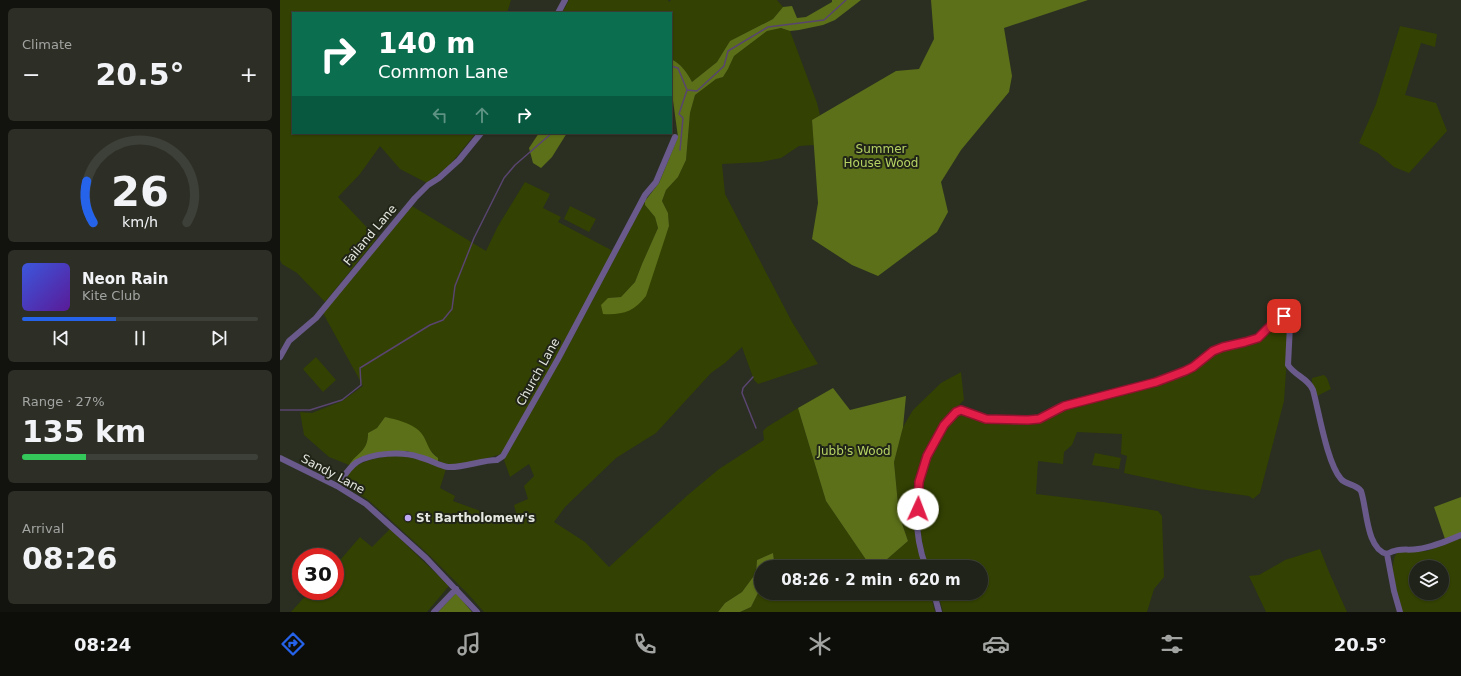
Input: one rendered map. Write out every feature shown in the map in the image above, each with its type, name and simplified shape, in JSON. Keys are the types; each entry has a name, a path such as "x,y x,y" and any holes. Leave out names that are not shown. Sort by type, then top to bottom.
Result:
{"street":[{"path":"559,12 565,0"},
{"name":"Failand Lane","path":"280,356 289,341 316,318 415,198 428,185 439,178 460,160 480,134"},
{"name":"Church Lane","path":"337,486 350,468 357,462 390,453 406,453 447,467 497,460 503,456 562,353 646,195 656,182 676,137"},
{"path":"923,560 919,538 919,482 922,469 934,441 944,425 956,412 961,410 986,419 1039,419 1064,406 1156,382 1179,373 1193,367 1213,351 1258,338 1277,319 1284,316 1289,321 1290,325 1288,365 1295,373 1310,384 1313,390 1333,464 1342,480 1361,491 1369,530 1379,550 1387,554 1395,550 1416,550 1461,535"},
{"name":"Sandy Lane","path":"280,458 337,486 366,504 426,558 477,612"},
{"path":"1387,554 1394,592 1400,612"},
{"path":"434,612 456,589"},
{"path":"936,600 939,612"}],"green space":[{"path":"280,0 511,0 507,12 292,12 292,134 475,134 449,166 427,183 400,169 380,146 360,174 338,197 377,238 325,302 297,273 282,264 280,260"},
{"path":"569,0 668,0 669,2 671,0 777,0 783,7 773,19 730,41 717,62 692,82 678,63 672,60 672,12 563,12"},
{"path":"832,0 861,0 835,20 823,25 790,31 781,28 767,31 734,56 723,77 716,79 695,95 690,113 686,160 678,177 666,190 662,201 668,213 669,226 646,296 637,306 632,309 622,313 603,314 601,305 608,298 621,297 635,282 658,228 655,217 645,205 645,201 659,183 678,137 672,93 672,60 678,63 692,82 717,62 730,41 773,19 783,7 792,6 797,18 806,17 832,2"},
{"name":"Summer House Wood","path":"931,0 1088,0 1004,28 1012,76 1009,92 961,150 941,182 948,212 937,232 878,276 852,265 812,239 818,203 812,120 896,71 919,69 934,39"},
{"path":"1400,26 1437,34 1435,47 1421,43 1405,95 1436,103 1447,131 1409,173 1394,167 1378,153 1359,143 1376,104"},
{"path":"781,28 790,31 817,103 820,115 812,120 814,145 799,146 781,158 761,162 722,164 725,194 792,322 818,364 758,384 754,380 742,347 725,363 711,373 656,433 616,458 565,507 554,522 585,542 609,567 689,494 719,469 764,440 763,431 767,427 798,408 826,501 866,560 774,560 773,553 754,560 754,576 742,592 725,603 718,612 484,612 430,556 384,514 367,499 342,485 352,469 363,462 397,455 411,456 446,469 440,488 455,496 453,501 519,525 514,505 528,499 524,486 534,476 529,464 510,477 504,460 564,354 645,201 645,205 655,217 658,228 635,282 621,297 608,298 603,314 652,273 669,226 668,213 662,201 666,190 678,177 686,160 690,113 695,95 716,79 723,77 734,56 767,31"},
{"path":"538,134 566,134 552,157 541,168 533,163 529,148"},
{"path":"525,182 550,194 543,208 561,217 558,222 613,251 562,348 502,454 454,464 438,462 438,458 428,448 424,437 399,421 385,417 377,428 368,433 368,439 364,448 349,465 329,457 304,435 300,412 312,413 342,401 363,386 323,313 412,206 486,251 498,226"},
{"path":"570,206 596,219 589,232 564,219"},
{"path":"1282,319 1285,320 1287,324 1288,342 1284,401 1260,493 1253,499 1249,496 1199,489 1124,473 1127,456 1121,454 1122,434 1077,432 1072,445 1064,452 1063,464 1038,461 1036,494 1103,502 1158,511 1162,516 1164,577 1154,589 1147,612 943,612 940,600 988,600 988,560 926,560 922,543 920,500 923,473 940,437 955,416 962,412 983,421 1038,422 1071,405 1103,398 1193,369 1203,364 1215,353 1226,348 1248,344"},
{"path":"316,357 336,380 323,392 303,369"},
{"path":"961,372 964,400 940,428 922,461 915,489 917,546 921,560 886,560 908,541 899,515 894,462 903,427 913,410 941,383"},
{"path":"1324,375 1327,378 1331,389 1317,396 1312,383 1312,378"},
{"name":"Jubb's Wood","path":"833,388 850,410 906,396 903,427 894,462 899,515 908,541 886,560 866,560 826,501 798,408"},
{"path":"385,417 407,423 417,429 424,437 431,451 438,458 438,462 407,451 390,451 356,461 349,465 364,448 368,439 368,433 377,428"},
{"path":"1095,453 1121,458 1119,469 1092,465"},
{"path":"1461,497 1461,533 1445,539 1434,507"},
{"path":"390,529 449,586 427,612 291,612 302,600 344,600 344,556 360,537 372,547"},
{"path":"1461,538 1461,612 1402,612 1393,572 1393,564 1398,552 1427,551"},
{"path":"1320,549 1347,612 1266,612 1249,576 1259,575 1285,560"},
{"path":"773,553 774,560 757,560"},
{"path":"754,576 754,600 751,607 740,612 718,612 725,603 742,592"},
{"path":"456,593 472,612 438,612"},
{"path":"754,600 932,600 935,612 740,612 751,607"}],"waterway":[{"path":"672,66 678,68 687,90 697,91 724,66 728,51 768,27 824,20 846,0"},
{"path":"680,150 683,118 679,114 687,90"},
{"path":"280,410 310,410 342,400 361,385 360,368 430,325 443,320 452,309 455,286 474,238 504,178 515,165 551,134"},
{"path":"753,377 743,388 742,393 756,428"}],"place":[{"name":"St Bartholomew's","path":"408,518"}],"route":[{"path":"918,509 919,482 927,456 944,425 956,412 961,410 986,419 1039,419 1064,406 1156,382 1185,371 1193,367 1213,351 1258,338 1277,319 1284,316"}]}
